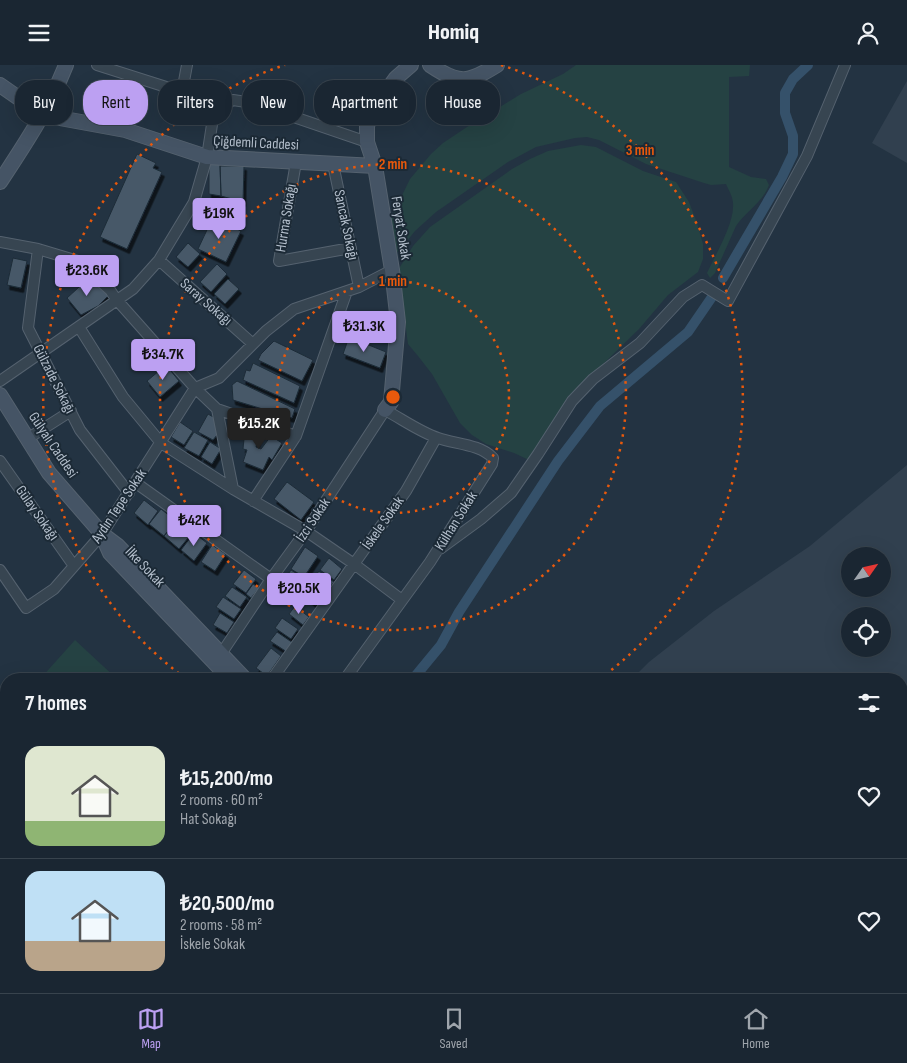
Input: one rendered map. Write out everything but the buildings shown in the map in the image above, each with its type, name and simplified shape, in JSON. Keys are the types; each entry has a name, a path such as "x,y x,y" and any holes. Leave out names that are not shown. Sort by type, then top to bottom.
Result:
{"street":[{"path":"60,80 66,65"},
{"path":"97,65 128,70 158,82"},
{"path":"184,80 187,65"},
{"name":"Feryat Sokak","path":"385,410 391,402 398,322 392,270 375,166 367,142 367,125 373,111 396,78 411,65"},
{"path":"430,65 445,74 468,80 476,78 496,65"},
{"path":"436,553 481,519 511,493 538,455 572,401 593,379 640,343 683,297 702,285 728,301 807,156 845,65"},
{"name":"Çiğdemli Caddesi","path":"0,85 15,95"},
{"path":"232,101 253,103 367,142"},
{"name":"Çiğdemli Caddesi","path":"73,120 125,130 207,157 375,166"},
{"path":"0,182 37,125"},
{"path":"0,381 133,289 158,260 194,202 207,157 212,125"},
{"name":"Hurma Sokağı","path":"296,162 279,261 351,248"},
{"name":"Sancak Sokağı","path":"333,164 360,287"},
{"path":"0,242 38,249 78,261 110,290 195,388 217,409 296,436"},
{"name":"Gülzade Sokağı","path":"38,249 28,328 80,429 129,493"},
{"name":"Saray Sokağı","path":"158,260 253,344"},
{"path":"195,388 219,378 266,331 294,309 360,287 392,270"},
{"path":"253,501 296,436 347,291"},
{"path":"79,327 123,397 161,443 233,489 306,531 402,600"},
{"name":"Aydın Tepe Sokak","path":"0,570 26,608 54,589 102,534 195,388"},
{"name":"Gülyalı Caddesi","path":"0,395 49,473 102,534"},
{"path":"217,409 233,489"},
{"name":"Külhan Sokak","path":"349,673 436,553 492,464 493,458 488,453 477,448 436,438 385,410"},
{"name":"İzci Sokak","path":"217,658 306,531 385,410"},
{"path":"27,439 71,411"},
{"name":"İskele Sokak","path":"276,673 406,491 436,438"},
{"name":"Gülay Sokağı","path":"0,461 74,566"},
{"path":"136,483 271,579"},
{"name":"İlke Sokak","path":"102,534 110,553 217,658 237,673"},
{"name":"İlke Sokak","path":"217,658 226,673"}],"shaded area":[{"path":"907,81 907,163 872,143"},
{"path":"907,465 907,673 638,673 649,662 714,611 810,546"}],"green space":[{"path":"576,65 750,65 749,76 729,77 729,167 751,177 766,179 769,185 759,201 736,226 715,273 710,278 707,273 723,240 732,214 733,201 726,184 711,185 646,164 599,140 587,137 536,147 508,162 436,212 395,253 390,220 410,179 431,154 443,143 470,125 500,125 500,107 521,94 563,74"},
{"path":"581,145 596,147 643,171 676,182 689,202 697,223 703,244 703,259 698,272 668,295 639,329 598,369 529,460 486,444 472,435 460,423 432,374 408,344 398,270 413,246 430,227 512,169 548,151"},
{"path":"75,640 111,673 45,673"}],"waterway":[{"path":"723,278 782,177 793,154 793,136 785,113 785,93 793,79 808,65"},
{"path":"418,673 441,645 459,612 558,461 600,406 688,332 712,297"}]}
